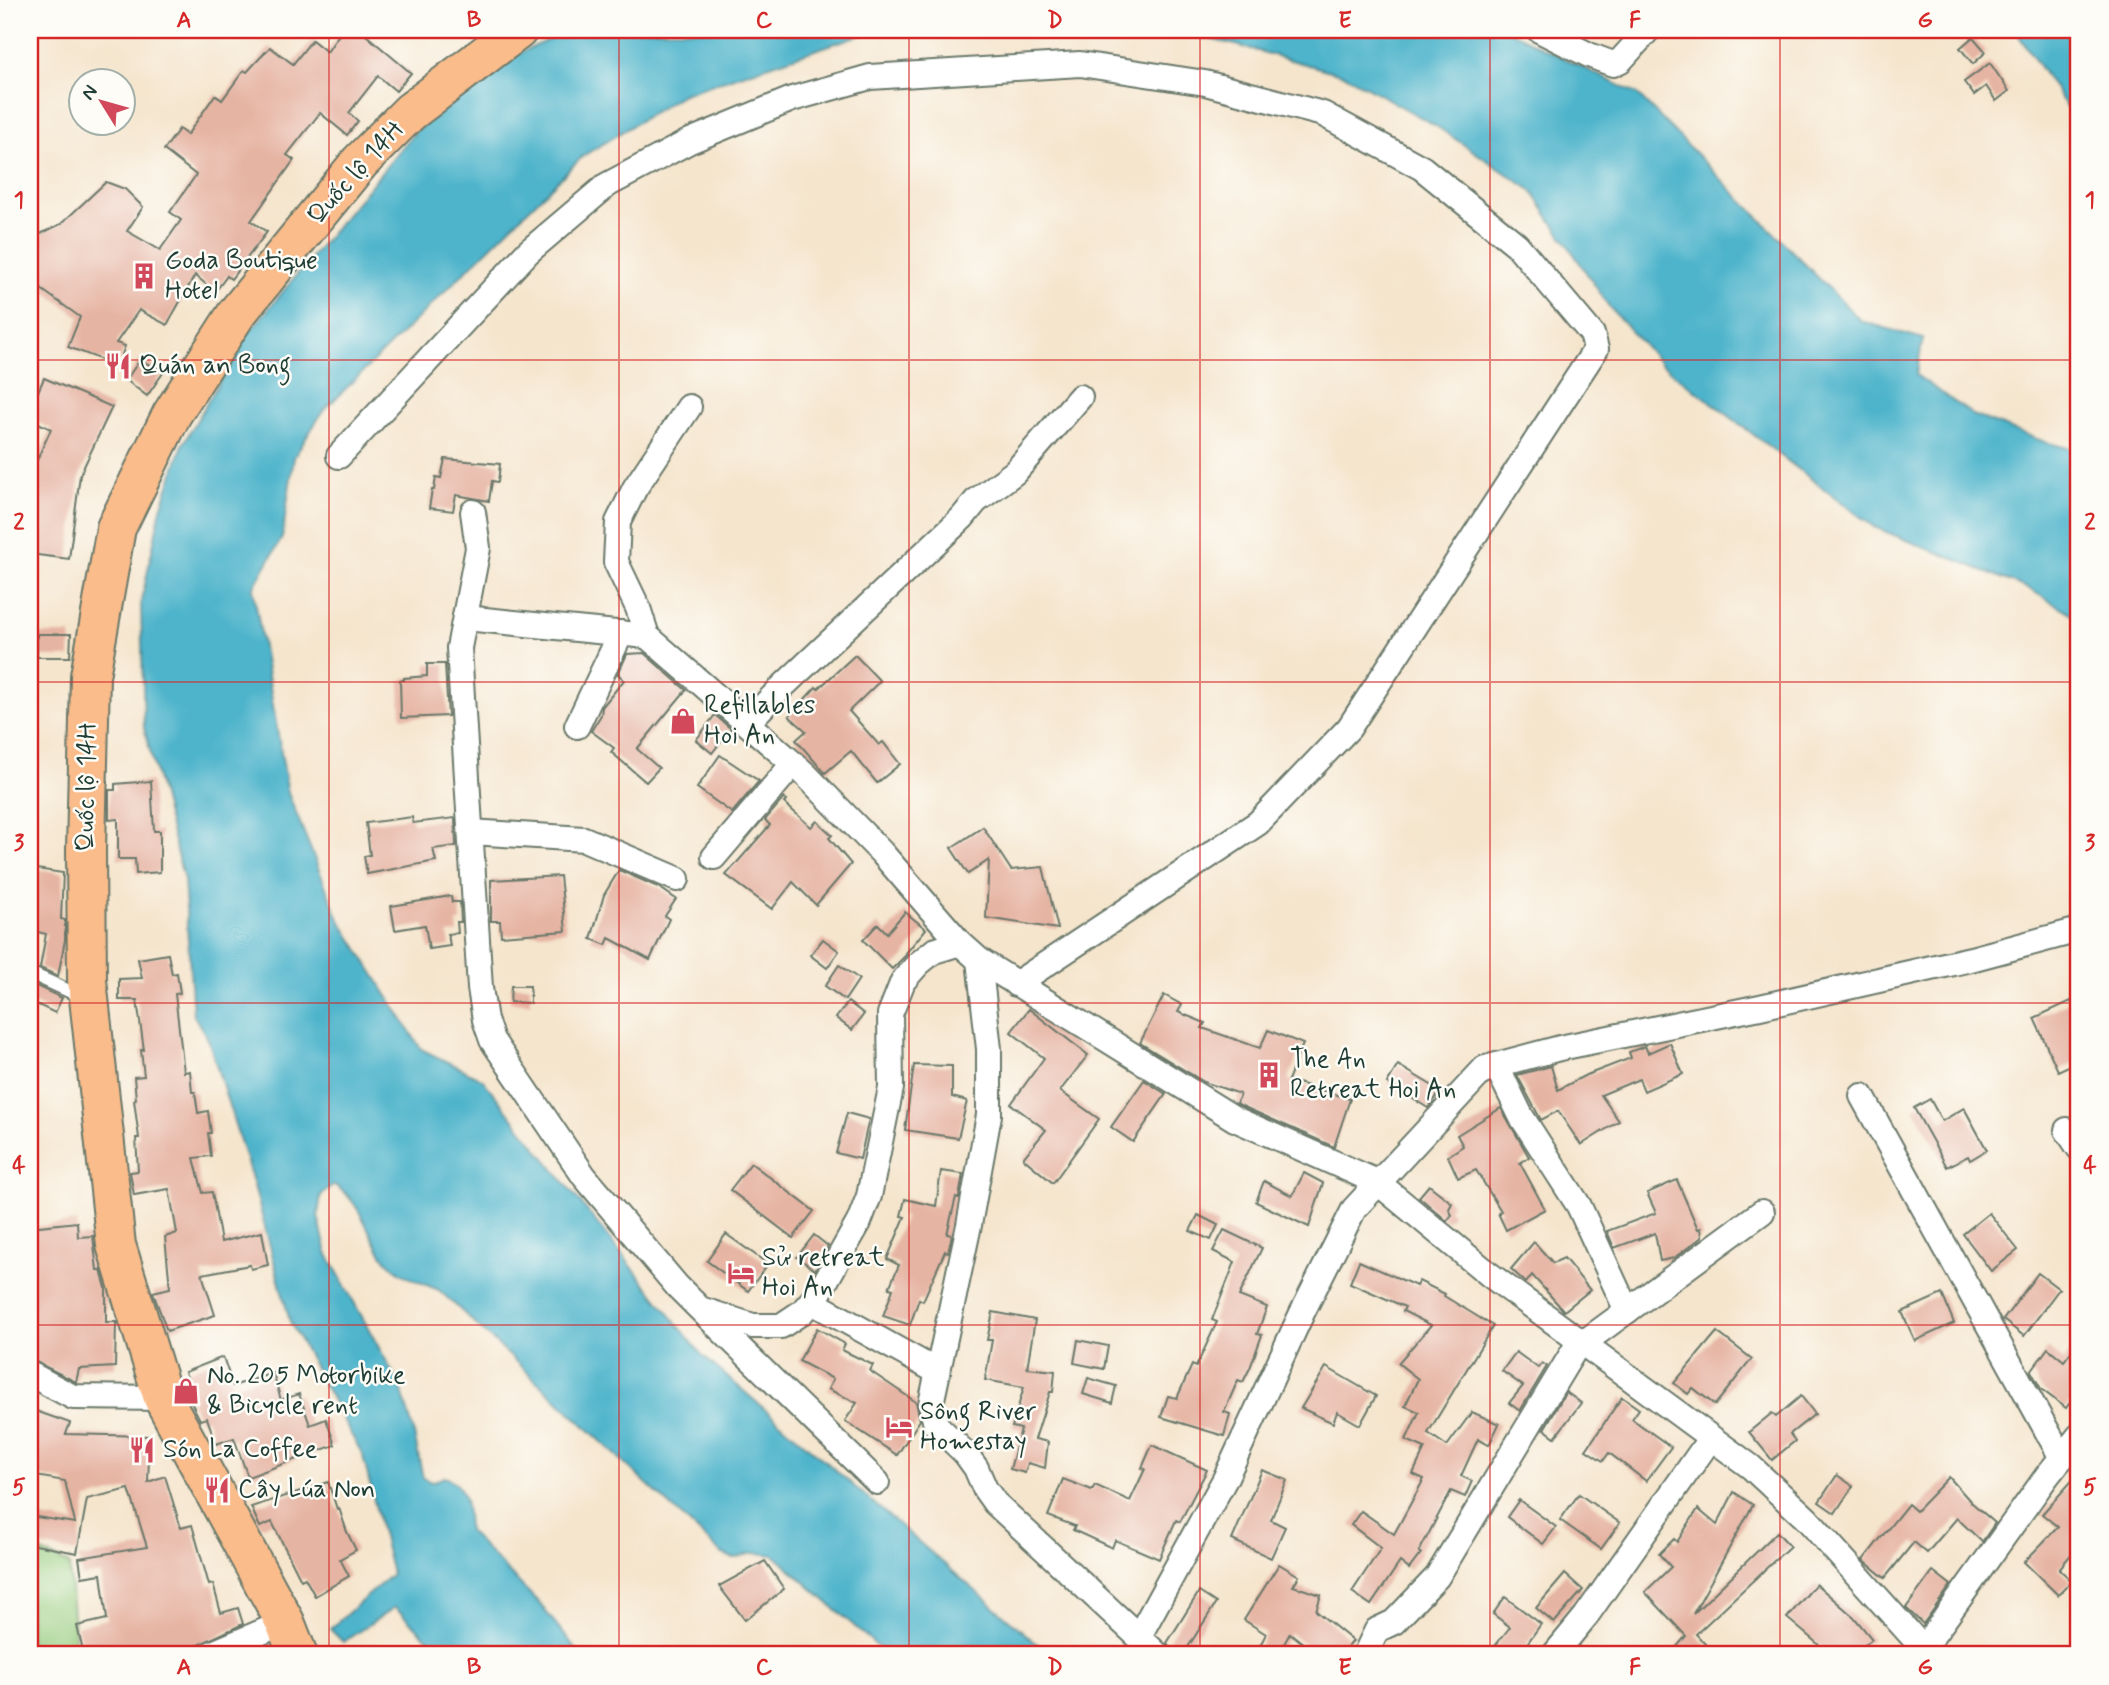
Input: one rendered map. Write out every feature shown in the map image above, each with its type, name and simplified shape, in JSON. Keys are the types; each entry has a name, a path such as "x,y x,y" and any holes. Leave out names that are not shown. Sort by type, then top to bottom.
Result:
{"main road":[{"name":"Quốc lộ 14H","path":"292,1639 163,1398 116,1245 89,1000 86,851 90,676 116,528 172,414 237,313 368,154 410,113 518,30"}],"street":[{"path":"1539,30 1613,64 1621,60 1648,30"},
{"path":"339,456 528,252 607,185 690,141 792,99 870,77 1080,64 1205,83 1323,114 1422,168 1517,245 1592,334 1596,349 1349,728 1258,823 1016,984"},
{"path":"747,723 962,518 976,501 1015,472 1080,397"},
{"path":"689,407 635,488 618,522 617,562 638,608 647,636 793,764 882,853 960,943 979,960 1235,1119 1377,1182 1490,1275 1751,1467 1807,1519 1926,1652 2079,1436"},
{"path":"473,512 478,548 459,648 481,988 485,1020 492,1040 584,1176 677,1286 877,1482"},
{"path":"465,618 647,636"},
{"path":"577,726 621,633"},
{"path":"713,857 793,764"},
{"path":"471,832 584,839 677,879"},
{"path":"1139,1636 1225,1479 1354,1209 1481,1072 1560,1048 1773,1004 2050,940 2079,930"},
{"path":"700,1309 753,1326 781,1326 812,1302 859,1222 869,1196 891,1088 890,1014 904,981 918,964 934,951 960,943"},
{"path":"979,960 989,1049 989,1115 931,1404 936,1425 965,1453 995,1503 1158,1655"},
{"path":"1490,1068 1500,1073 1521,1116 1579,1206 1627,1311"},
{"path":"1862,1096 2062,1458"},
{"path":"1365,1655 1377,1630 1394,1622 1437,1577 1575,1349 1762,1212"},
{"path":"812,1302 938,1372"},
{"path":"30,1374 73,1397 163,1398"},
{"path":"1554,1655 1586,1616 1710,1439"},
{"path":"208,1655 292,1639"}],"lane":[{"path":"30,973 89,1000"}],"green space":[{"path":"30,1547 69,1564 76,1655 30,1655"}],"water":[{"path":"571,30 875,30 683,94 583,156 323,411 294,457 282,538 253,588 288,793 338,917 421,1049 482,1079 703,1356 1050,1655 887,1655 774,1555 755,1553 735,1558 721,1553 439,1290 392,1267 380,1252 358,1209 343,1191 334,1185 321,1195 318,1216 327,1253 401,1388 423,1478 431,1482 445,1477 458,1486 465,1500 468,1531 538,1602 581,1655 445,1655 395,1607 343,1642 330,1629 392,1574 363,1456 290,1322 253,1182 208,1039 193,1014 184,880 144,728 141,603 161,508 183,444 246,336 415,132 517,54"},
{"path":"1169,30 1507,30 1637,94 1861,321 1923,339 1916,375 1973,415 2045,442 2079,451 2079,618 2029,589 1874,527 1660,363 1610,308 1531,190 1436,126 1345,75"},
{"path":"2015,30 2079,30 2079,125"}],"building":[{"path":"342,30 360,30 411,73 396,91 378,76 349,113 358,121 347,135 320,113 287,155 294,160 251,221 267,232 231,279 227,276 215,292 195,275 167,325 139,310 116,343 125,346 118,366 68,347 80,317 30,281 30,239 61,224 106,182 125,189 143,207 127,231 160,250 181,220 170,212 196,175 164,150 179,129 187,135 215,95 222,100 244,70 247,72 270,47 293,64 312,40 327,52"},
{"path":"1973,37 1986,52 1973,64 1960,48"},
{"path":"1990,63 2009,91 1996,101 1986,86 1974,95 1964,82"},
{"path":"139,361 165,370 147,396 126,380"},
{"path":"44,378 112,407 80,475 69,559 30,554 32,459 37,460 51,429 30,419 30,410"},
{"path":"445,459 500,464 498,482 492,481 489,501 456,495 453,511 429,508 436,477 441,478"},
{"path":"37,634 71,634 70,657 37,657"},
{"path":"644,653 686,690 637,749 659,768 646,782 611,752 614,748 591,731 601,715 602,707 624,680 618,674 627,654"},
{"path":"855,655 880,681 849,711 879,745 883,742 900,764 877,783 851,751 825,773 796,740 806,731 789,716 816,687 818,689"},
{"path":"427,664 445,664 448,716 401,718 400,680 427,676"},
{"path":"715,715 731,729 712,753 696,740"},
{"path":"720,755 759,781 732,813 697,788"},
{"path":"151,781 154,831 160,831 160,872 136,874 135,859 118,859 118,819 109,820 109,790 115,790 115,784"},
{"path":"784,798 787,800 784,803 811,827 817,821 832,835 829,838 851,864 816,905 793,882 772,909 726,875 770,825 765,820"},
{"path":"412,817 413,823 455,818 456,846 433,849 436,861 367,874 364,856 370,855 366,823"},
{"path":"983,827 1011,870 1043,867 1058,929 986,918 989,860 968,874 951,848"},
{"path":"30,868 63,873 61,919 65,920 65,940 58,976 40,968 46,934 30,930"},
{"path":"619,870 660,888 676,899 665,916 669,919 650,960 609,938 606,945 591,939 604,895"},
{"path":"560,876 566,931 501,936 500,921 491,921 491,880"},
{"path":"451,896 452,902 460,902 461,922 457,922 458,933 448,934 450,946 429,949 425,925 395,930 391,906"},
{"path":"905,912 926,929 892,969 863,940 878,924 887,933"},
{"path":"823,939 839,951 827,968 810,955"},
{"path":"168,954 172,974 177,973 180,993 175,994 184,1072 190,1071 198,1113 208,1111 211,1156 194,1158 203,1193 212,1192 221,1242 262,1232 268,1265 251,1269 250,1265 202,1274 215,1315 167,1331 153,1292 170,1288 165,1237 177,1233 169,1189 134,1195 130,1172 138,1171 136,1138 139,1138 134,1077 144,1076 141,1050 144,1050 137,1000 119,1000 119,979 142,978 138,959"},
{"path":"839,965 859,979 845,1000 825,986"},
{"path":"30,983 62,998 55,1013 30,1001"},
{"path":"511,986 530,986 530,1003 510,1002"},
{"path":"1164,995 1182,1005 1178,1012 1205,1023 1202,1028 1260,1048 1268,1030 1303,1044 1288,1080 1350,1099 1334,1147 1242,1106 1237,1103 1240,1094 1204,1082 1140,1043"},
{"path":"2071,1001 2079,1020 2079,1061 2058,1071 2034,1018"},
{"path":"848,1002 864,1014 852,1030 836,1018"},
{"path":"1029,1009 1088,1055 1060,1091 1099,1119 1053,1183 1023,1158 1046,1130 1011,1104 1044,1058 1011,1032"},
{"path":"1670,1043 1683,1074 1644,1091 1639,1079 1601,1095 1619,1121 1581,1145 1558,1111 1541,1120 1517,1075 1551,1066 1558,1090 1584,1076 1631,1058 1629,1052 1645,1046 1648,1053"},
{"path":"914,1065 952,1066 952,1097 967,1101 958,1138 905,1130"},
{"path":"1398,1065 1441,1091 1428,1108 1387,1083"},
{"path":"1144,1080 1166,1094 1133,1142 1111,1127"},
{"path":"1930,1099 1942,1121 1964,1108 1987,1150 1970,1160 1968,1156 1947,1167 1914,1108"},
{"path":"1501,1108 1529,1157 1520,1163 1545,1209 1506,1230 1498,1213 1501,1211 1476,1170 1458,1178 1448,1156 1463,1146 1457,1135"},
{"path":"847,1113 869,1119 860,1159 836,1153"},
{"path":"751,1163 814,1211 793,1238 730,1190"},
{"path":"941,1171 963,1174 959,1198 956,1197 947,1234 952,1235 948,1252 945,1251 923,1301 919,1299 910,1325 883,1316 893,1289 889,1288 899,1265 887,1259 905,1217 901,1216 905,1199 936,1206"},
{"path":"1304,1173 1323,1183 1309,1227 1256,1202 1264,1181 1292,1196"},
{"path":"1677,1180 1698,1229 1701,1228 1702,1237 1674,1258 1660,1261 1655,1233 1614,1248 1607,1231 1656,1213 1647,1193"},
{"path":"1429,1185 1452,1203 1449,1209 1452,1215 1447,1221 1419,1197"},
{"path":"1989,1213 2018,1250 1991,1271 1963,1234"},
{"path":"1198,1215 1218,1225 1211,1240 1190,1231"},
{"path":"77,1222 78,1237 93,1236 97,1270 101,1270 106,1288 106,1322 116,1322 115,1367 79,1369 76,1382 30,1359 30,1227"},
{"path":"1224,1230 1262,1248 1239,1296 1267,1307 1257,1334 1262,1335 1250,1368 1243,1382 1238,1380 1224,1412 1230,1414 1224,1436 1161,1417 1168,1396 1177,1398 1192,1365 1196,1367 1217,1322 1212,1320 1235,1262 1213,1251"},
{"path":"726,1234 768,1264 748,1291 707,1261"},
{"path":"814,1235 828,1246 815,1270 797,1257"},
{"path":"1534,1242 1553,1263 1564,1258 1590,1290 1564,1311 1532,1275 1526,1283 1511,1269"},
{"path":"1359,1261 1416,1286 1419,1281 1445,1294 1444,1296 1493,1326 1428,1433 1447,1446 1472,1412 1499,1424 1489,1445 1478,1439 1461,1476 1472,1481 1465,1497 1451,1491 1419,1552 1421,1553 1409,1569 1400,1562 1371,1605 1352,1592 1381,1548 1351,1525 1361,1511 1394,1534 1424,1479 1413,1474 1425,1448 1406,1440 1419,1412 1405,1406 1418,1379 1398,1363 1431,1325 1403,1311 1405,1307 1350,1283"},
{"path":"2038,1273 2059,1289 2024,1336 2003,1320"},
{"path":"1942,1294 1954,1323 1915,1341 1902,1312"},
{"path":"993,1312 1035,1320 1027,1368 1055,1371 1053,1392 1050,1392 1035,1439 1048,1442 1045,1468 1028,1463 1025,1473 1010,1469 1021,1429 1012,1427 1024,1387 985,1380 992,1340 987,1340"},
{"path":"817,1328 845,1344 842,1350 873,1365 870,1371 916,1402 920,1420 897,1455 845,1421 857,1403 828,1389 833,1379 799,1361"},
{"path":"1717,1332 1752,1359 1715,1405 1693,1388 1688,1394 1674,1383"},
{"path":"1078,1340 1108,1346 1104,1369 1074,1363"},
{"path":"2079,1341 2079,1390 2066,1408 2041,1389 2031,1371 2048,1348 2064,1361"},
{"path":"1516,1352 1538,1368 1542,1363 1547,1366 1520,1411 1509,1403 1523,1386 1502,1371"},
{"path":"223,1357 233,1386 273,1373 281,1400 299,1394 310,1425 326,1419 335,1445 248,1477 234,1438 216,1444 207,1418 200,1420 190,1400 195,1399 185,1372"},
{"path":"1326,1367 1376,1396 1360,1425 1337,1412 1333,1423 1301,1408"},
{"path":"1088,1378 1116,1386 1112,1403 1083,1394"},
{"path":"1566,1392 1581,1403 1555,1437 1544,1429"},
{"path":"1801,1396 1815,1414 1790,1434 1795,1441 1772,1460 1749,1432 1772,1413 1776,1417"},
{"path":"1622,1397 1639,1409 1632,1419 1671,1447 1646,1481 1609,1453 1603,1461 1586,1450"},
{"path":"30,1409 70,1423 66,1434 150,1436 148,1482 165,1476 181,1528 192,1525 209,1585 213,1584 221,1613 238,1608 243,1624 196,1646 165,1655 84,1655 77,1626 107,1619 101,1574 82,1577 79,1558 147,1547 129,1489 87,1499 77,1553 30,1544 30,1516 75,1523 65,1481 30,1475"},
{"path":"1152,1445 1207,1470 1180,1522 1176,1520 1159,1559 1115,1540 1112,1548 1073,1530 1075,1526 1048,1516 1063,1479 1092,1490 1095,1485 1130,1501 1145,1469 1142,1468"},
{"path":"1262,1470 1287,1480 1271,1520 1285,1527 1271,1558 1232,1540"},
{"path":"2079,1473 2079,1545 2059,1569 2072,1581 2058,1595 2024,1562 2058,1527 2042,1514"},
{"path":"1837,1475 1853,1486 1835,1513 1819,1502"},
{"path":"1949,1477 1971,1502 1995,1523 1982,1542 1957,1518 1927,1553 1914,1542 1885,1578 1863,1560 1908,1504 1916,1511"},
{"path":"328,1482 356,1550 340,1559 349,1576 315,1596 305,1578 301,1580 272,1522 260,1527 251,1507"},
{"path":"1734,1492 1753,1505 1693,1614 1777,1532 1790,1546 1696,1634 1715,1655 1670,1655 1686,1636 1645,1592 1671,1567 1659,1554 1674,1539 1677,1542 1698,1509 1717,1525"},
{"path":"1579,1494 1620,1523 1601,1549 1560,1520"},
{"path":"1519,1500 1556,1527 1543,1544 1507,1517"},
{"path":"765,1561 784,1589 745,1620 719,1586"},
{"path":"1279,1564 1299,1576 1293,1586 1321,1595 1316,1611 1353,1641 1341,1655 1318,1655 1290,1633 1278,1655 1255,1655 1266,1634 1244,1620"},
{"path":"1933,1571 1951,1585 1923,1624 1906,1608"},
{"path":"1565,1574 1583,1590 1554,1623 1536,1608"},
{"path":"1816,1584 1854,1617 1872,1639 1853,1655 1831,1655 1787,1618"},
{"path":"1199,1592 1216,1603 1183,1655 1180,1655 1167,1643"},
{"path":"1505,1597 1541,1624 1526,1645 1539,1655 1506,1655 1495,1646 1510,1627 1493,1614"}],"place":[{"name":"Goda Boutique Hotel","path":"144,276"},
{"name":"Quán an Bong","path":"118,366"},
{"name":"Refillables Hoi An","path":"683,721"},
{"name":"The An Retreat Hoi An","path":"1269,1075"},
{"name":"Sử retreat Hoi An","path":"741,1273"},
{"name":"No. 205 Motorbike & Bicycle rent","path":"186,1391"},
{"name":"Sông River Homestay","path":"899,1427"},
{"name":"Són La Coffee","path":"142,1450"},
{"name":"Cây Lúa Non","path":"217,1490"}]}
